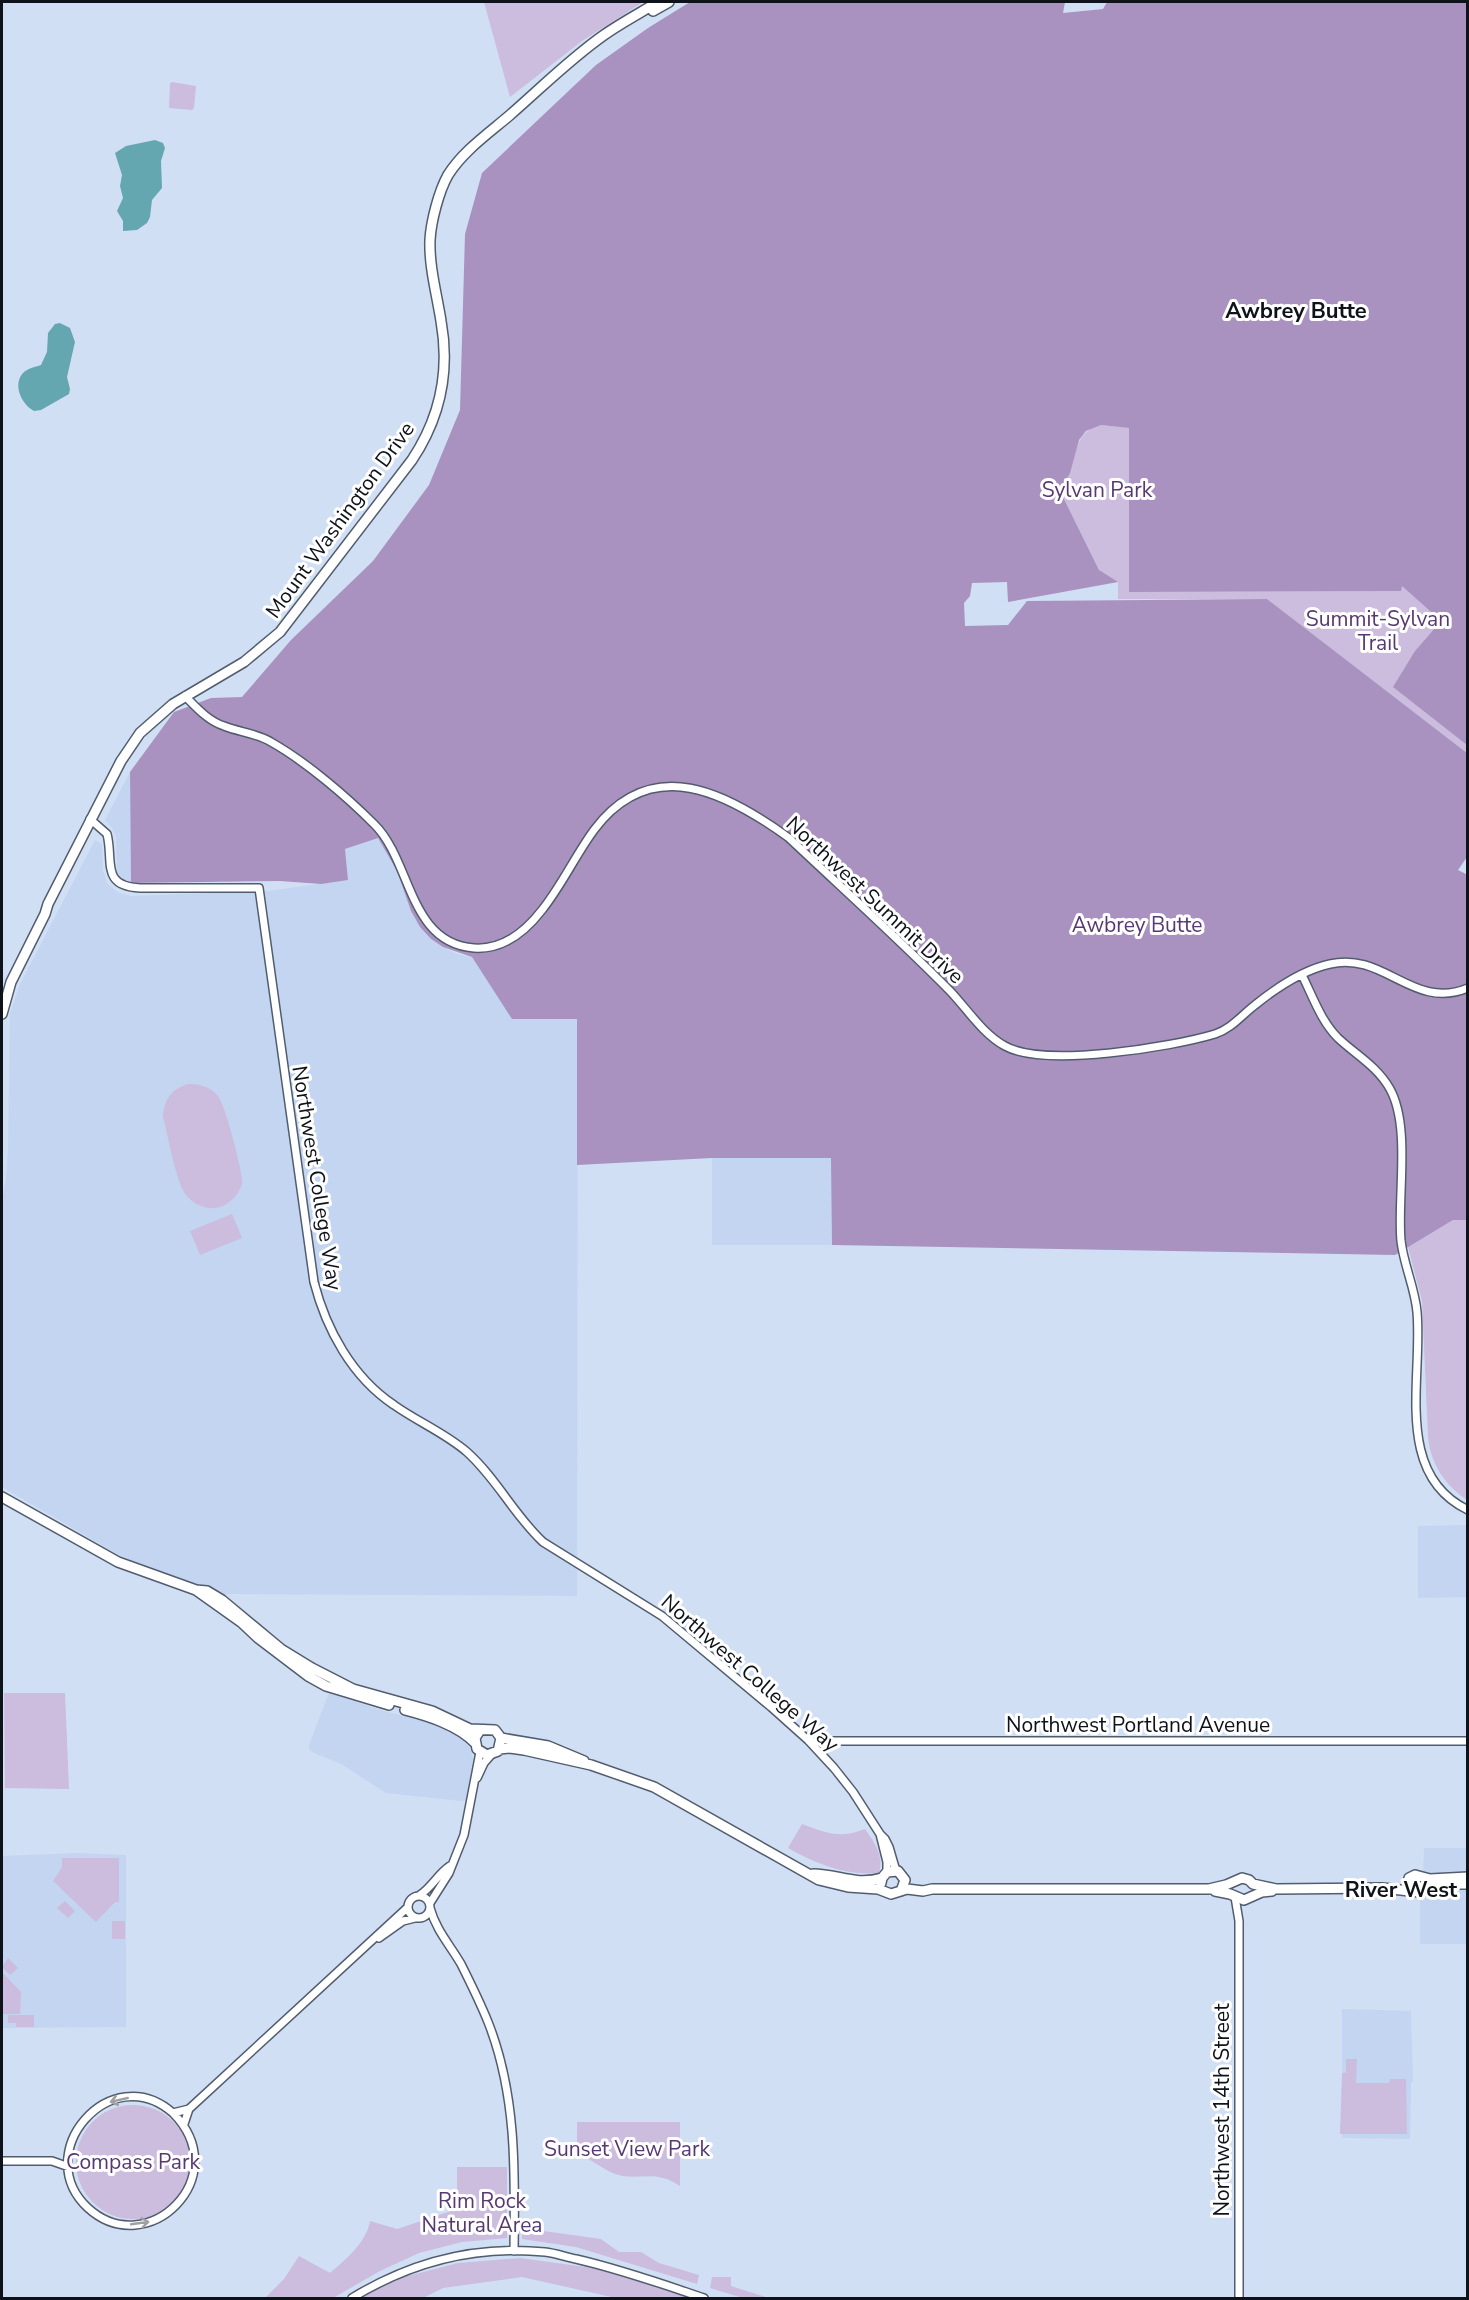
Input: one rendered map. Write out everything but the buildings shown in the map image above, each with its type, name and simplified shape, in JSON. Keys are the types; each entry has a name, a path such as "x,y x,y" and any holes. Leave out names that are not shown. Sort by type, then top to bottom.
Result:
{"main road":[{"name":"Mount Washington Drive","path":"2,1014 11,982 45,914 52,906 93,821 147,729 158,717 185,696 244,662 280,632 412,460 425,438 436,412 445,364 442,324 430,251 431,229 441,189 455,166 495,127 592,44 658,2"},
{"name":"Mount Washington Drive","path":"440,197 459,170 484,144 585,57 617,33 669,2"},
{"path":"2,1497 118,1562 196,1590 207,1591 242,1614 281,1649 353,1689 432,1711 470,1729 480,1731 491,1729 501,1738 548,1746 576,1756 591,1765"},
{"path":"196,1590 241,1622 299,1671 326,1686 436,1720 466,1735 475,1743 480,1752 495,1752 510,1748 525,1750 591,1765 625,1776 672,1796 819,1880 833,1884 885,1890 894,1894 901,1891 932,1889 1209,1889 1245,1878 1253,1884 1276,1889 1382,1888 1391,1891 1419,1892 1446,1884 1467,1884"},
{"path":"475,1743 480,1731"},
{"path":"495,1752 501,1738"},
{"path":"811,1874 849,1881 872,1881 888,1874 902,1874 905,1880 932,1889"},
{"path":"885,1890 888,1874"},
{"path":"1382,1888 1418,1875 1425,1878 1467,1877"},
{"path":"1409,1878 1410,1890"},
{"path":"901,1891 905,1880"},
{"path":"1234,1882 1232,1888 1234,1896"},
{"path":"1251,1896 1253,1884"},
{"path":"1209,1889 1244,1900 1276,1889"}],"street":[{"name":"Northwest Summit Drive","path":"185,696 209,719 222,726 255,734 270,741 308,767 374,823 391,844 424,919 445,939 461,946 488,947 506,942 519,934 532,923 559,888 594,831 608,815 633,797 655,789 679,786 713,794 768,823 789,838 950,991 995,1039 1017,1051 1053,1054 1125,1052 1216,1033 1235,1023 1278,988 1329,964 1355,962 1374,967 1421,991 1446,994 1467,988"},
{"name":"Northwest College Way","path":"93,821 107,834 112,875 124,886 259,888 314,1281 329,1325 364,1378 391,1404 447,1437 467,1453 490,1476 522,1521 543,1542 662,1616 708,1652 809,1741 853,1792 885,1839 889,1847 888,1874"},
{"path":"1302,975 1325,1023 1338,1038 1377,1071 1396,1102 1400,1123 1401,1242 1417,1315 1418,1445 1432,1480 1442,1493 1467,1510"},
{"name":"Northwest Portland Avenue","path":"809,1741 1467,1741"},
{"path":"372,1942 404,1921 427,1915 464,1835 480,1752"},
{"path":"473,1789 484,1763 495,1752"},
{"path":"173,2113 189,2109 372,1942 384,1928 400,1917 407,1908 409,1900 429,1889 450,1866"},
{"path":"420,1895 426,1897 438,1929 460,1964 488,2021 501,2059 512,2121 514,2251"},
{"name":"Northwest 14th Street","path":"1234,1896 1239,1921 1239,2298"},
{"name":"Northwest 14th Street","path":"1239,1921 1244,1905 1251,1896"},
{"path":"407,1908 410,1914 438,1929"},
{"path":"132,2097 144,2098 159,2103 184,2124 195,2153 192,2180 177,2206 152,2221 139,2224 119,2223 96,2214 83,2203 76,2191 69,2167 69,2154 81,2122 92,2112 111,2101 132,2097"},
{"path":"184,2124 189,2109"},
{"path":"52,2161 69,2154"},
{"path":"2,2161 52,2161 69,2167"},
{"path":"352,2298 387,2278 431,2261 484,2251 547,2252 600,2265 704,2298"}],"shaded area":[{"path":"155,140 163,143 165,148 161,161 162,188 152,200 147,223 137,230 123,231 123,221 117,211 123,198 120,186 122,175 115,153 126,146"},
{"path":"60,323 70,328 75,342 67,377 69,394 41,410 34,411 22,400 18,383 23,373 41,365 47,352 48,333 55,324"},
{"path":"130,772 131,883 122,880 117,874 116,837 105,820"},
{"path":"378,838 397,871 411,911 420,927 431,939 443,947 457,954 472,957 512,1018 578,1018 577,1596 220,1594 117,1554 2,1487 2,1202 8,1151 10,1013 20,984 95,840 102,844 103,870 107,883 117,892 131,896 267,891 348,880 345,849"},
{"path":"712,1158 832,1158 832,1245 712,1245"},
{"path":"1467,1525 1467,1597 1418,1598 1418,1526"},
{"path":"329,1693 433,1724 462,1738 470,1747 473,1759 466,1800 386,1793 341,1764 312,1752 309,1745"},
{"path":"1424,1848 1467,1848 1467,1874 1429,1878 1423,1874"},
{"path":"77,1853 126,1855 126,2027 2,2028 2,1856"},
{"path":"1467,1886 1467,1944 1420,1944 1420,1895 1435,1887"},
{"path":"1342,2009 1411,2011 1413,2081 1411,2083 1410,2139 1342,2138"}],"green space":[{"path":"484,2 643,2 582,41 510,97"},
{"name":"Awbrey Butte","path":"690,2 1065,2 1063,13 1103,9 1107,2 1467,2 1467,745 1393,687 1415,651 1441,621 1402,586 1401,591 1129,592 1129,428 1101,425 1086,431 1079,440 1070,473 1060,491 1099,570 1118,582 1008,602 1007,582 972,583 970,596 964,603 965,626 1008,625 1027,601 1267,599 1467,753 1467,857 1458,870 1468,875 1467,1220 1453,1220 1395,1255 832,1245 831,1158 712,1158 577,1165 577,1019 512,1019 472,957 443,947 431,939 420,927 411,911 397,871 378,838 345,849 348,880 321,884 280,881 131,883 130,772 174,712 211,698 242,697 291,640 373,561 429,485 460,410 465,234 482,173 596,65"},
{"path":"170,83 196,86 192,110 169,108"},
{"path":"1101,425 1129,428 1130,592 1401,591 1401,585 1441,621 1415,651 1467,745 1467,753 1267,599 1118,599 1118,582 1105,582 1060,491 1079,442 1084,434"},
{"path":"189,1084 205,1087 218,1096 237,1154 242,1184 234,1198 220,1207 205,1207 191,1200 184,1192 175,1166 163,1117 164,1111 170,1095 178,1088"},
{"path":"232,1214 242,1238 200,1255 190,1231"},
{"path":"1453,1220 1467,1220 1467,1500 1446,1481 1432,1457 1428,1437 1422,1301 1408,1247"},
{"path":"4,1693 65,1693 69,1789 5,1788"},
{"path":"802,1824 833,1834 848,1834 865,1829 879,1855 879,1873 855,1873 832,1868 788,1848"},
{"path":"62,1858 119,1858 119,1902 115,1902 96,1922 53,1881 62,1867"},
{"path":"65,1901 75,1911 68,1918 57,1908"},
{"path":"112,1921 125,1921 125,1939 112,1939"},
{"path":"8,1958 18,1968 10,1975 2,1967"},
{"path":"2,1972 21,1992 20,2014 2,2014"},
{"path":"8,2015 34,2015 34,2027 16,2027 16,2023 8,2023"},
{"path":"1346,2059 1357,2059 1356,2083 1389,2083 1390,2079 1406,2079 1407,2134 1340,2134 1342,2073 1349,2072 1346,2072"},
{"name":"Compass Park","path":"133,2105 155,2109 173,2122 186,2140 190,2162 186,2184 173,2202 155,2215 133,2219 111,2215 93,2202 80,2184 76,2162 80,2140 93,2122 111,2109"},
{"name":"Sunset View Park","path":"577,2122 680,2122 680,2186 654,2176 631,2177 615,2174 577,2155"},
{"path":"457,2167 507,2167 507,2238 462,2242 419,2253 380,2271 333,2298 265,2298 284,2279 299,2256 330,2273 360,2243 370,2221 397,2229 457,2209"},
{"name":"Rim Rock Natural Area","path":"522,2228 601,2239 619,2252 641,2252 659,2263 699,2275 697,2284 576,2247 522,2239"},
{"path":"520,2258 593,2268 686,2296 685,2298 616,2298 522,2277 443,2288 423,2298 362,2298 392,2280 458,2263"},
{"path":"712,2277 731,2277 731,2286 769,2298 743,2298 710,2288"}],"district":[{"name":"Awbrey Butte","path":"1296,311"},
{"name":"River West","path":"1401,1890"}],"park label":[{"name":"Sylvan Park","path":"1097,490"},
{"name":"Summit-Sylvan Trail","path":"1378,631"}]}
